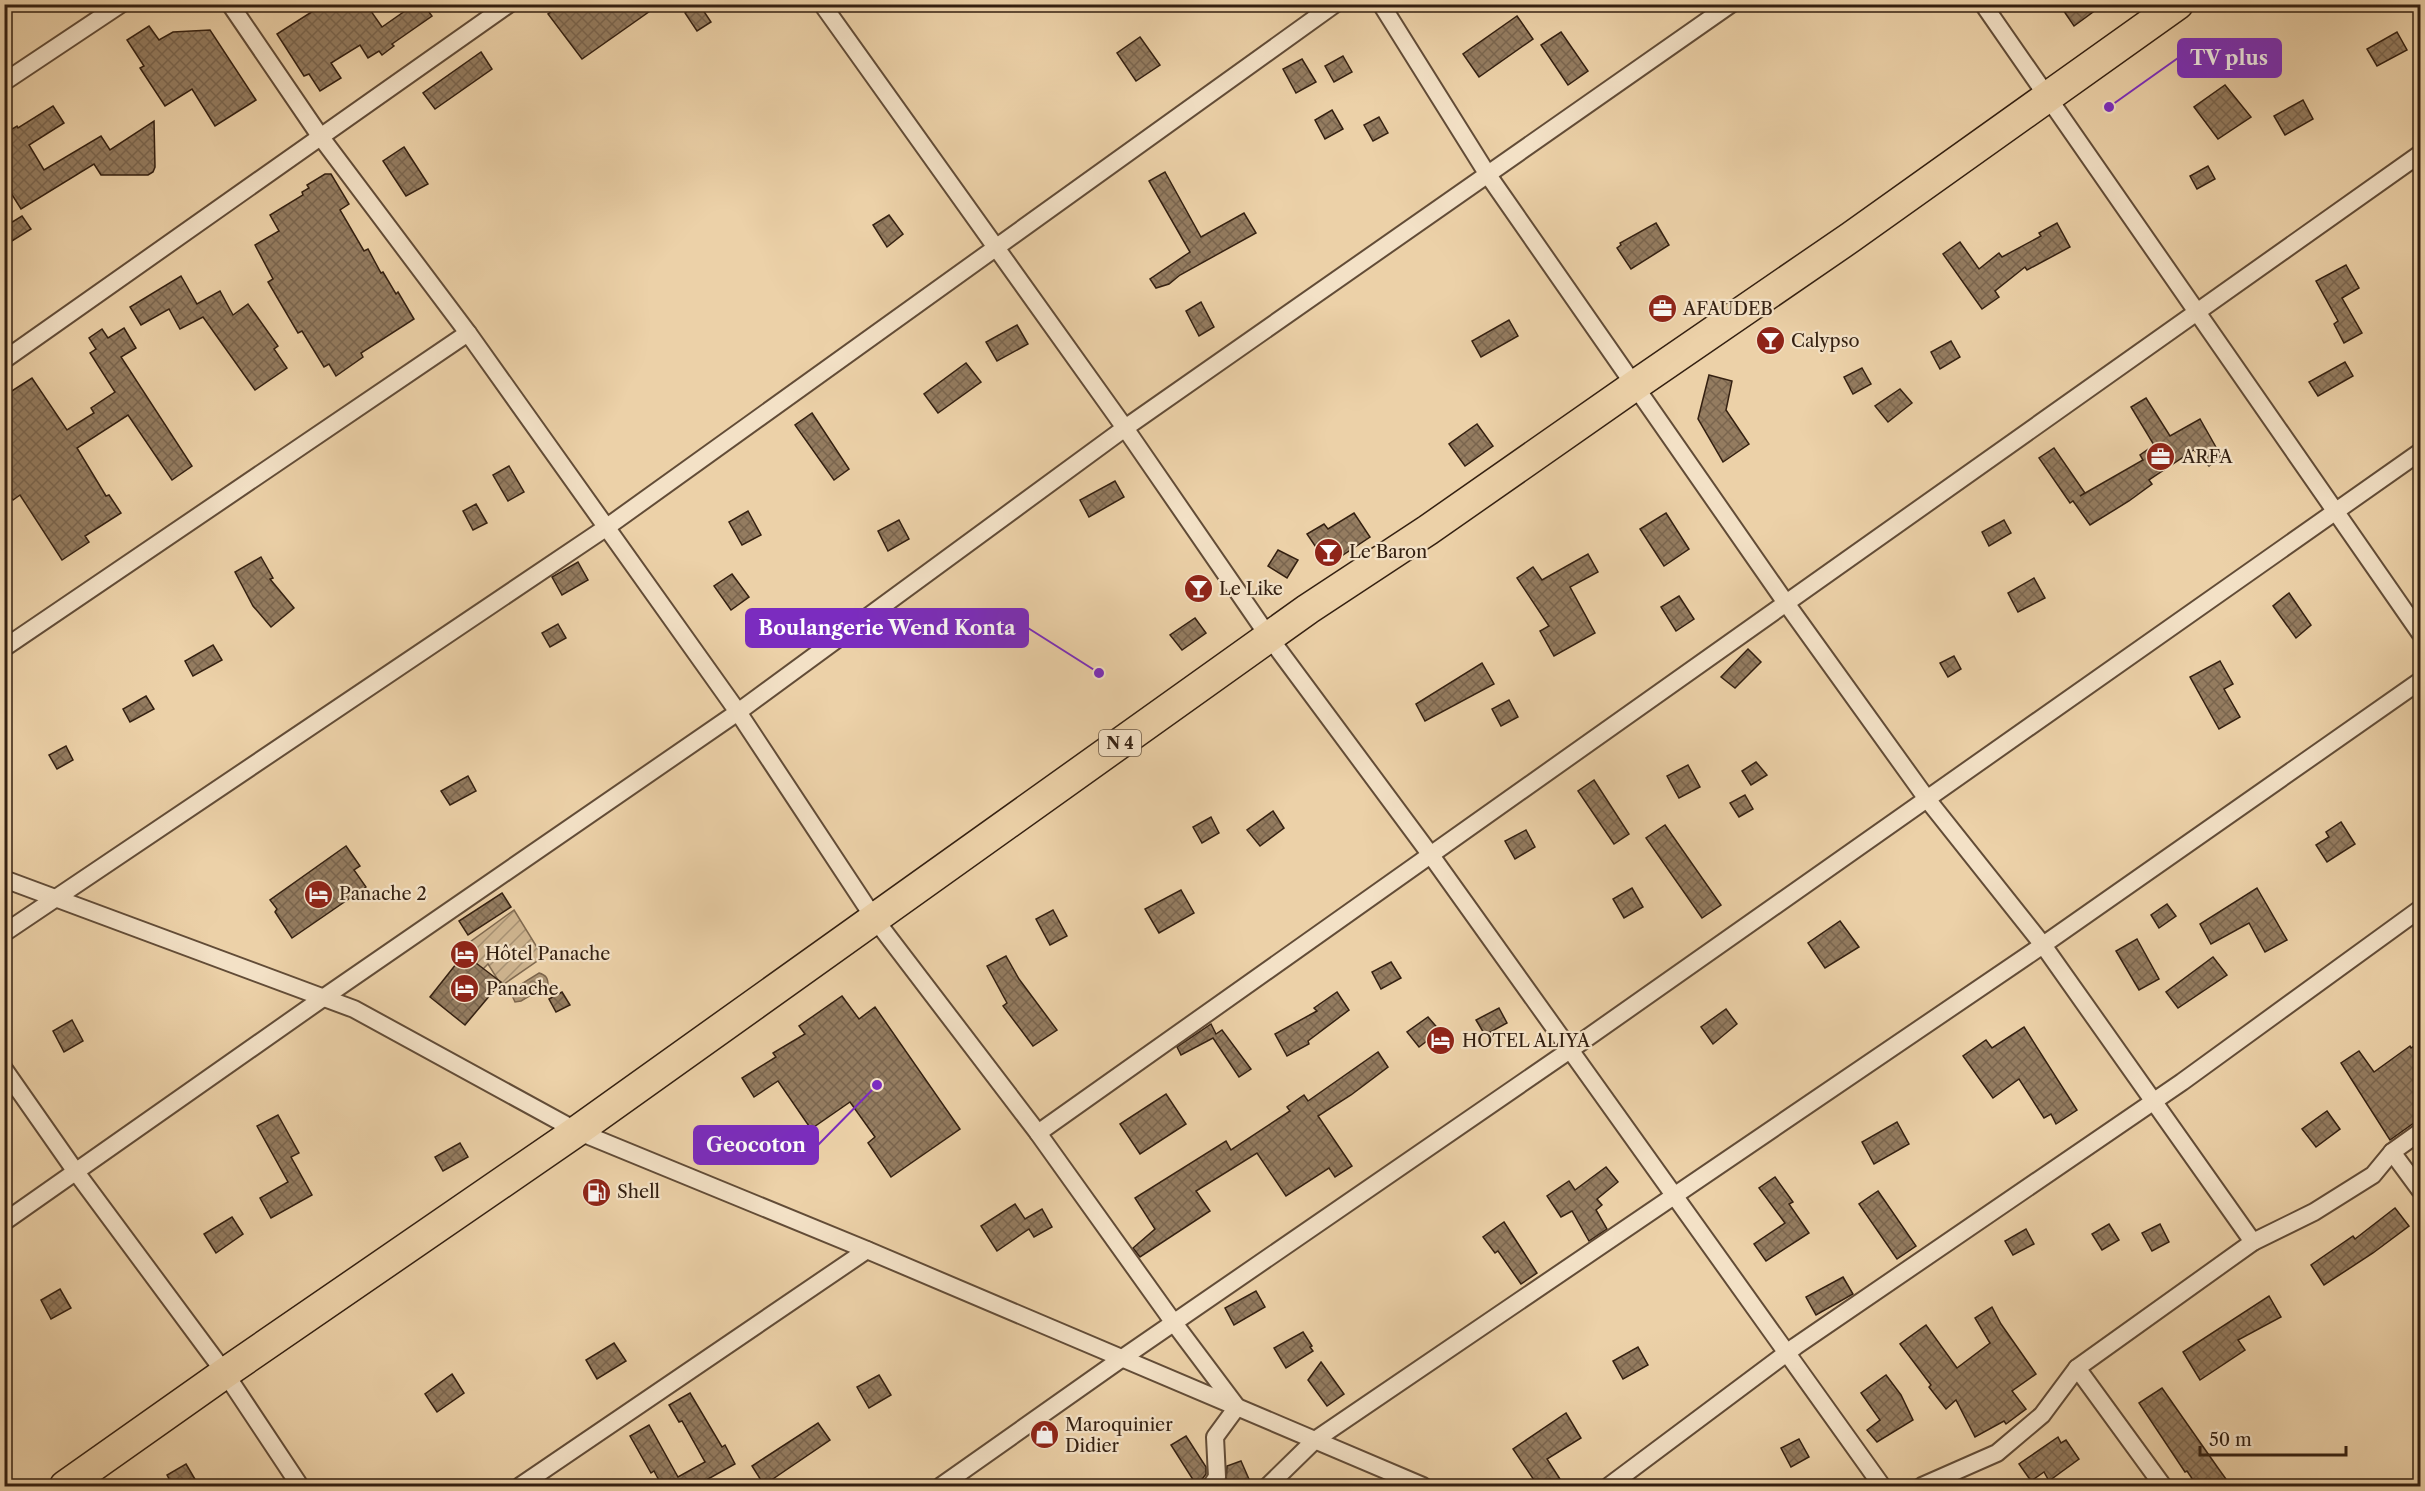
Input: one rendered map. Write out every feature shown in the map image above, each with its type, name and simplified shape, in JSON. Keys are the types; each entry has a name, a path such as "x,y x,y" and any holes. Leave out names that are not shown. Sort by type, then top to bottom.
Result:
{"highway":[{"name":"N 4","path":"65,1486 577,1131 1269,637 1546,449 1851,237 2178,4"}],"street":[{"path":"4,82 122,4"},
{"path":"230,4 320,136 468,333 738,712 874,918 1038,1133 1237,1407"},
{"path":"4,360 509,4"},
{"path":"822,4 1125,428 1269,637 1430,854 1882,1486"},
{"path":"4,933 607,527 1335,4"},
{"path":"1382,4 1488,175 1786,603 1927,800 2043,945 2253,1242"},
{"path":"4,1222 323,998 738,712 1125,428 1731,4"},
{"path":"1983,4 2421,633"},
{"path":"1038,1133 2421,154"},
{"path":"4,648 468,333"},
{"path":"941,1486 1121,1359 1570,1050 2421,452"},
{"path":"1268,1486 1315,1440 2043,945 2421,681"},
{"path":"4,879 354,1009 577,1131 867,1250 1423,1486"},
{"path":"1609,1486 1787,1353 2154,1102 2421,909"},
{"path":"4,1069 76,1172 225,1373 300,1486"},
{"path":"1922,1486 1997,1453 2042,1415 2077,1368 2253,1242 2313,1212 2373,1175 2392,1152 2421,1132"},
{"path":"2392,1152 2421,1190"},
{"path":"520,1486 867,1250"},
{"path":"2077,1368 2163,1486"},
{"path":"1211,1486 1217,1477 1215,1437 1237,1407"}],"shaded area":[{"path":"514,910 543,957 504,984 498,980 488,964 483,969 470,958 477,952 470,942"}],"water":[{"path":"539,973 546,977 548,985 521,1001 515,1002 510,991"}],"building":[{"path":"324,4 366,4 382,27 415,4 423,4 432,16 392,44 394,46 382,55 379,51 368,58 360,45 331,63 341,78 320,91 309,74 304,76 277,34"},
{"path":"562,4 660,4 582,59 548,14"},
{"path":"699,4 711,22 697,31 685,13"},
{"path":"2059,4 2104,4 2074,26"},
{"path":"1517,16 1533,39 1479,77 1463,54"},
{"path":"149,26 159,40 173,32 210,30 256,100 215,126 192,89 165,106 140,68 144,66 127,40"},
{"path":"1561,32 1588,71 1568,85 1541,45"},
{"path":"2397,32 2407,50 2377,66 2367,49"},
{"path":"1140,37 1160,65 1136,81 1117,53"},
{"path":"481,52 492,69 435,109 423,93"},
{"path":"1343,56 1352,72 1334,82 1325,66"},
{"path":"1302,59 1316,82 1296,93 1283,69"},
{"path":"2225,85 2251,117 2218,139 2194,107"},
{"path":"2303,100 2313,119 2285,135 2274,116"},
{"path":"53,106 64,123 29,145 44,170 101,136 110,150 154,121 155,167 153,172 148,175 101,175 94,164 21,209 4,182 4,134"},
{"path":"1332,110 1343,129 1325,139 1315,120"},
{"path":"1379,117 1388,133 1373,141 1364,125"},
{"path":"404,147 428,184 406,196 383,161"},
{"path":"2208,166 2215,179 2197,189 2190,176"},
{"path":"1165,172 1201,237 1244,213 1256,233 1180,275 1169,284 1156,288 1150,279 1190,252 1149,181"},
{"path":"325,174 331,174 349,204 340,210 364,251 368,249 381,273 383,272 396,294 398,292 414,319 361,353 363,357 336,376 329,364 324,367 302,331 298,333 268,282 273,279 255,245 279,231 270,215 303,195 302,192 309,188 307,185"},
{"path":"889,215 903,234 887,247 873,225"},
{"path":"22,216 31,229 12,241 4,227"},
{"path":"1656,223 1669,245 1631,269 1617,248 1621,245 1620,243"},
{"path":"2057,223 2070,247 2027,270 2025,267 1995,291 1999,297 1982,309 1943,254 1960,242 1979,269 1999,253 2002,257 2041,236 2039,233"},
{"path":"2346,265 2359,288 2342,298 2362,333 2344,343 2334,324 2338,321 2316,281"},
{"path":"181,276 197,304 220,291 233,315 248,304 278,346 274,349 287,368 255,390 203,317 180,329 169,309 141,325 130,307"},
{"path":"1201,302 1214,327 1199,336 1186,311"},
{"path":"1509,320 1518,336 1481,357 1472,341"},
{"path":"1017,325 1028,344 997,361 986,342"},
{"path":"124,328 136,348 121,357 192,466 172,480 128,415 77,448 106,496 109,495 121,513 85,536 89,542 62,560 20,495 13,500 4,488 4,396 32,378 67,430 94,413 91,408 115,392 90,353 96,349 89,338 102,329 108,338"},
{"path":"1951,341 1960,357 1940,369 1931,352"},
{"path":"2345,362 2353,376 2318,396 2309,382"},
{"path":"966,363 981,382 938,413 924,394"},
{"path":"1862,368 1871,384 1853,394 1844,377"},
{"path":"1709,375 1732,381 1726,410 1749,444 1723,462 1698,419"},
{"path":"1900,389 1912,403 1888,422 1875,406"},
{"path":"2146,398 2170,436 2200,419 2221,456 2209,466 2194,450 2149,480 2152,484 2129,501 2090,525 2073,501 2070,503 2039,458 2054,448 2085,493 2080,496 2143,460 2140,455 2154,445 2131,407"},
{"path":"812,413 849,469 834,480 795,425"},
{"path":"1477,424 1493,446 1465,466 1449,444"},
{"path":"509,466 524,492 508,501 493,475"},
{"path":"1115,481 1124,497 1089,517 1080,500"},
{"path":"476,504 487,523 473,530 463,511"},
{"path":"748,511 761,535 742,545 729,522"},
{"path":"1354,513 1370,537 1328,565 1307,534 1324,524 1328,529"},
{"path":"1666,513 1689,549 1664,566 1640,529"},
{"path":"899,520 909,539 888,551 878,531"},
{"path":"2004,520 2011,533 1989,546 1982,532"},
{"path":"1278,550 1298,560 1287,578 1268,566"},
{"path":"1588,554 1598,572 1570,587 1595,633 1554,656 1540,631 1549,626 1517,578 1533,567 1542,580"},
{"path":"261,557 273,578 270,579 294,608 271,627 253,606 235,572"},
{"path":"578,562 588,580 562,595 552,577"},
{"path":"732,574 749,597 731,610 714,586"},
{"path":"2034,578 2045,598 2018,612 2008,593"},
{"path":"2289,593 2311,625 2296,638 2273,606"},
{"path":"1679,596 1694,619 1676,631 1661,607"},
{"path":"1195,618 1206,633 1182,650 1170,635"},
{"path":"558,624 566,638 550,647 542,633"},
{"path":"213,645 222,660 193,676 185,661"},
{"path":"1748,649 1761,662 1735,688 1721,677"},
{"path":"1954,656 1961,669 1948,677 1940,663"},
{"path":"2220,661 2233,684 2224,689 2240,717 2219,729 2190,677"},
{"path":"1482,663 1494,684 1425,721 1416,704"},
{"path":"146,696 154,709 130,722 123,709"},
{"path":"1509,700 1518,717 1501,726 1492,709"},
{"path":"66,746 73,760 57,769 49,755"},
{"path":"1756,762 1767,775 1751,785 1742,771"},
{"path":"1688,765 1700,787 1679,798 1667,776"},
{"path":"468,776 476,791 450,805 441,791"},
{"path":"1594,780 1629,834 1614,844 1578,791"},
{"path":"1745,795 1753,809 1739,817 1730,803"},
{"path":"1273,811 1284,828 1260,846 1247,830"},
{"path":"1211,817 1219,833 1202,843 1193,827"},
{"path":"2341,822 2355,844 2327,862 2316,845 2329,837 2326,832"},
{"path":"1665,825 1721,905 1702,918 1646,838"},
{"path":"1526,830 1535,847 1515,859 1505,841"},
{"name":"Panache 2","path":"346,846 360,866 354,870 366,887 292,938 270,900"},
{"path":"1632,888 1643,907 1624,918 1613,899"},
{"path":"2257,888 2287,940 2265,952 2249,923 2211,944 2200,924"},
{"path":"1181,890 1194,913 1159,933 1145,909"},
{"path":"502,893 511,907 468,935 459,921"},
{"path":"2167,904 2176,916 2159,928 2151,915"},
{"path":"1053,910 1067,936 1050,945 1036,919"},
{"path":"1840,921 1859,947 1825,968 1808,943"},
{"path":"2137,939 2159,979 2139,990 2116,951"},
{"name":"Panache","path":"464,954 501,982 465,1025 430,997"},
{"path":"1006,956 1019,979 1057,1030 1033,1046 1003,1006 1007,1003 987,966"},
{"path":"2213,957 2227,975 2178,1008 2166,992"},
{"path":"1391,962 1401,978 1381,989 1372,972"},
{"path":"562,992 570,1005 556,1012 549,999"},
{"path":"1337,992 1349,1010 1308,1041 1309,1044 1287,1056 1275,1034 1317,1011 1314,1008"},
{"path":"842,996 859,1019 875,1007 960,1129 891,1177 868,1143 875,1137 850,1102 811,1129 778,1081 754,1097 742,1078 776,1057 773,1053 805,1034 799,1026"},
{"path":"1499,1008 1507,1023 1485,1035 1476,1020"},
{"path":"1726,1009 1737,1024 1713,1044 1701,1027"},
{"path":"1428,1017 1440,1031 1419,1047 1407,1032"},
{"path":"72,1020 83,1041 64,1052 53,1031"},
{"path":"1211,1024 1216,1034 1222,1030 1251,1069 1239,1077 1213,1038 1181,1055 1177,1047"},
{"path":"2024,1027 2077,1110 2056,1124 2051,1114 2044,1118 2019,1079 1993,1098 1963,1056 1986,1040 1992,1048"},
{"path":"2421,1042 2421,1122 2414,1123 2390,1140 2341,1063 2359,1051 2374,1072 2410,1046 2411,1048"},
{"path":"1378,1052 1388,1067 1318,1116 1352,1166 1335,1177 1329,1168 1286,1196 1257,1153 1196,1191 1210,1211 1140,1257 1133,1248 1155,1229 1135,1198 1226,1141 1231,1150 1290,1111 1287,1107 1304,1095 1308,1101"},
{"path":"1166,1094 1186,1124 1140,1154 1120,1124"},
{"path":"2327,1111 2340,1129 2316,1147 2302,1129"},
{"path":"278,1115 299,1153 291,1157 312,1195 271,1218 260,1198 288,1182 257,1126"},
{"path":"1897,1122 1909,1144 1874,1164 1862,1142"},
{"path":"460,1143 468,1157 443,1171 435,1157"},
{"path":"1606,1167 1618,1182 1597,1199 1602,1205 1596,1210 1607,1229 1589,1241 1572,1211 1561,1217 1547,1196 1569,1181 1575,1190"},
{"path":"1775,1177 1793,1202 1789,1204 1809,1233 1766,1261 1754,1244 1785,1223 1759,1188"},
{"path":"1878,1191 1916,1246 1897,1259 1859,1204"},
{"path":"1015,1204 1025,1219 1042,1209 1052,1227 1034,1237 1029,1229 997,1251 981,1226"},
{"path":"2395,1208 2409,1226 2324,1285 2311,1265 2353,1236 2355,1239"},
{"path":"232,1217 243,1234 216,1253 204,1234"},
{"path":"1504,1222 1537,1273 1521,1284 1498,1251 1495,1253 1483,1237"},
{"path":"2109,1224 2119,1240 2102,1250 2092,1234"},
{"path":"2160,1224 2169,1242 2152,1251 2142,1233"},
{"path":"2026,1229 2034,1244 2013,1255 2005,1241"},
{"path":"1843,1277 1853,1294 1816,1315 1806,1297"},
{"path":"60,1289 71,1308 51,1319 41,1300"},
{"path":"1256,1291 1265,1307 1234,1325 1225,1308"},
{"path":"2269,1296 2281,1317 2238,1340 2245,1350 2200,1380 2183,1352"},
{"path":"1992,1307 2001,1324 2036,1374 2012,1391 2026,1409 2006,1424 2004,1421 1975,1437 1956,1400 1946,1409 1900,1344 1926,1325 1957,1368 1990,1343 1975,1318"},
{"path":"1303,1332 1313,1351 1286,1368 1274,1348"},
{"path":"614,1343 626,1361 597,1379 586,1360"},
{"path":"1638,1347 1648,1365 1623,1379 1613,1361"},
{"path":"1321,1362 1344,1394 1327,1406 1308,1380"},
{"path":"452,1374 464,1393 437,1412 425,1394"},
{"path":"879,1375 891,1395 869,1408 857,1387"},
{"path":"1886,1375 1901,1395 1913,1420 1877,1442 1867,1430 1880,1420 1861,1393"},
{"path":"2162,1388 2231,1486 2197,1486 2187,1471 2185,1472 2139,1403"},
{"path":"690,1393 722,1447 725,1445 735,1464 708,1479 710,1482 702,1486 662,1486 654,1471 651,1473 630,1436 649,1425 678,1477 705,1462 682,1421 679,1422 669,1405"},
{"path":"1566,1413 1581,1438 1547,1459 1560,1479 1549,1486 1538,1486 1513,1449"},
{"path":"818,1423 830,1440 764,1485 752,1466"},
{"path":"1186,1436 1206,1467 1206,1474 1197,1486 1171,1445"},
{"path":"2058,1437 2061,1443 2066,1440 2079,1459 2049,1481 2044,1472 2031,1481 2019,1464"},
{"path":"1799,1439 1809,1457 1791,1467 1781,1448"},
{"path":"1241,1461 1252,1486 1228,1486 1227,1466"},
{"path":"186,1464 199,1486 173,1486 167,1475"}],"place":[{"name":"TV plus","path":"2109,107"},
{"name":"AFAUDEB","path":"1662,309"},
{"name":"Calypso","path":"1770,341"},
{"name":"ARFA","path":"2161,457"},
{"name":"Le Baron","path":"1328,552"},
{"name":"Le Like","path":"1198,589"},
{"name":"Boulangerie Wend Konta","path":"1099,673"},
{"name":"Panache 2","path":"318,894"},
{"name":"Hôtel Panache","path":"464,954"},
{"name":"Panache","path":"465,989"},
{"name":"HOTEL ALIYA","path":"1441,1041"},
{"name":"Geocoton","path":"877,1085"},
{"name":"Shell","path":"596,1192"},
{"name":"Maroquinier Didier","path":"1044,1435"}]}
